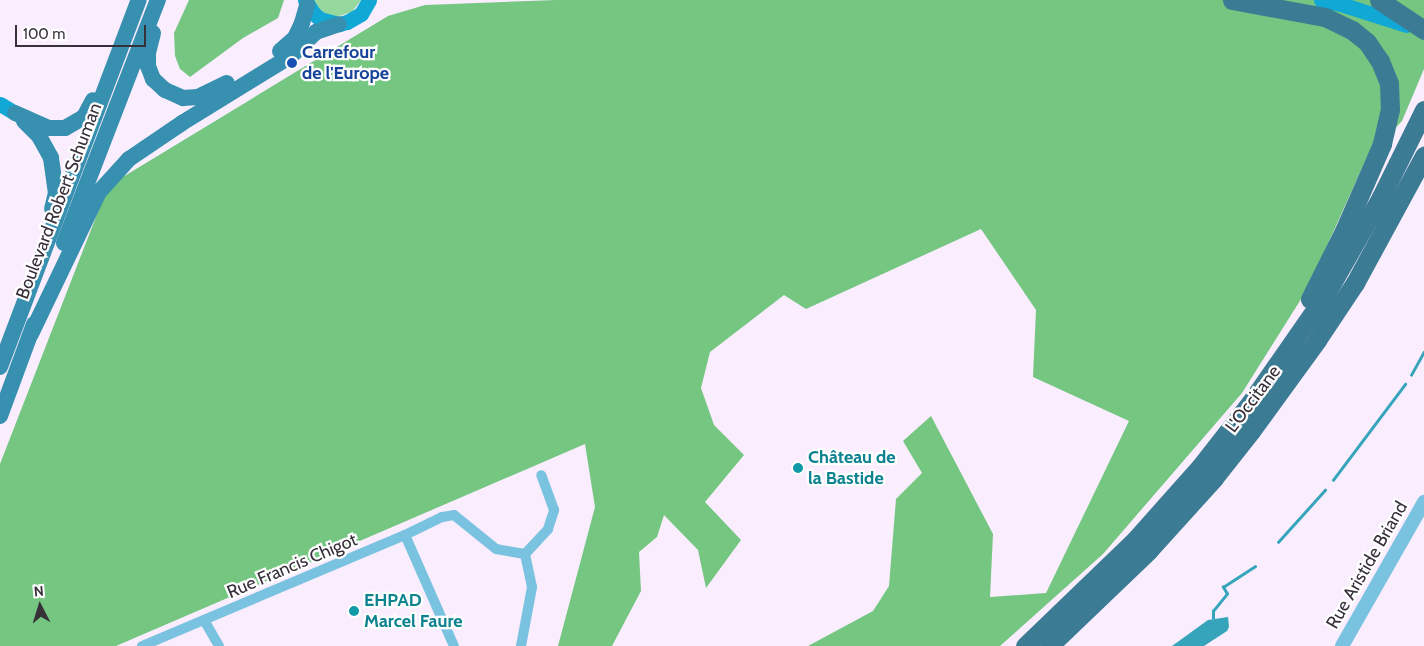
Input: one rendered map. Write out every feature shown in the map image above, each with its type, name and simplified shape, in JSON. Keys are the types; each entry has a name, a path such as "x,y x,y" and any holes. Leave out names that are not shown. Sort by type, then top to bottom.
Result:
{"highway":[{"path":"1232,0 1325,17 1352,30 1367,42 1380,61 1389,83 1390,109 1382,144 1344,231 1282,360"},
{"path":"1379,0 1424,31"},
{"name":"L'Occitane","path":"1025,646 1135,540 1200,467 1282,360 1352,250 1382,197 1424,110"},
{"name":"L'Occitane","path":"1049,646 1149,550 1214,478 1251,431 1317,340 1355,283 1424,156"}],"main road":[{"path":"0,104 49,128 65,128 84,117 89,110 110,52 139,0"},
{"name":"Boulevard Robert Schuman","path":"0,367 139,0"},
{"path":"159,0 148,53 148,66 153,79 166,90 183,98 198,97 213,92 282,50 295,38 302,24 306,3"},
{"name":"Boulevard Robert Schuman","path":"0,416 97,155 159,0"},
{"path":"31,334 99,192 129,159 182,122 285,60 316,32 354,19 368,4 381,0"},
{"path":"1321,0 1386,17 1424,31"},
{"path":"306,3 320,19 339,24"},
{"path":"15,113 39,136 51,158 55,175 56,193 36,272"}],"street":[{"path":"521,646 532,586 525,554 548,529 554,510 541,475"},
{"name":"Rue Aristide Briand","path":"1342,646 1424,502"},
{"name":"Rue Francis Chigot","path":"142,646 166,641 204,620 405,535 442,517 454,515 496,549 525,554"},
{"path":"405,535 454,646"},
{"path":"204,620 219,646"}],"green space":[{"path":"189,0 284,0 278,18 243,38 190,77 180,69 175,56 174,33"},
{"path":"311,0 361,0 352,12 336,17 319,11"},
{"path":"556,0 1424,0 1424,69 1402,121 1366,159 1308,288 1242,393 1103,554 1000,646 808,646 873,611 889,586 896,499 922,473 903,441 931,416 993,534 990,597 1046,593 1129,421 1033,377 1036,310 981,229 806,309 784,295 710,352 701,388 714,425 744,455 705,502 741,540 706,588 698,550 664,515 657,537 639,552 641,591 612,646 558,646 595,507 585,444 116,646 0,646 0,464 108,186 388,16 425,5"}],"water":[{"path":"1228,617 1229,627 1227,631 1204,646 1172,646 1208,620"}],"waterway":[{"path":"1411,375 1424,352"},
{"path":"1333,480 1405,384"},
{"path":"1278,542 1325,490"},
{"path":"1213,618 1213,611 1227,594 1223,587 1255,566"}],"place":[{"name":"Carrefour de l'Europe","path":"292,63"},
{"name":"Château de la Bastide","path":"798,468"},
{"name":"EHPAD Marcel Faure","path":"354,611"}]}
